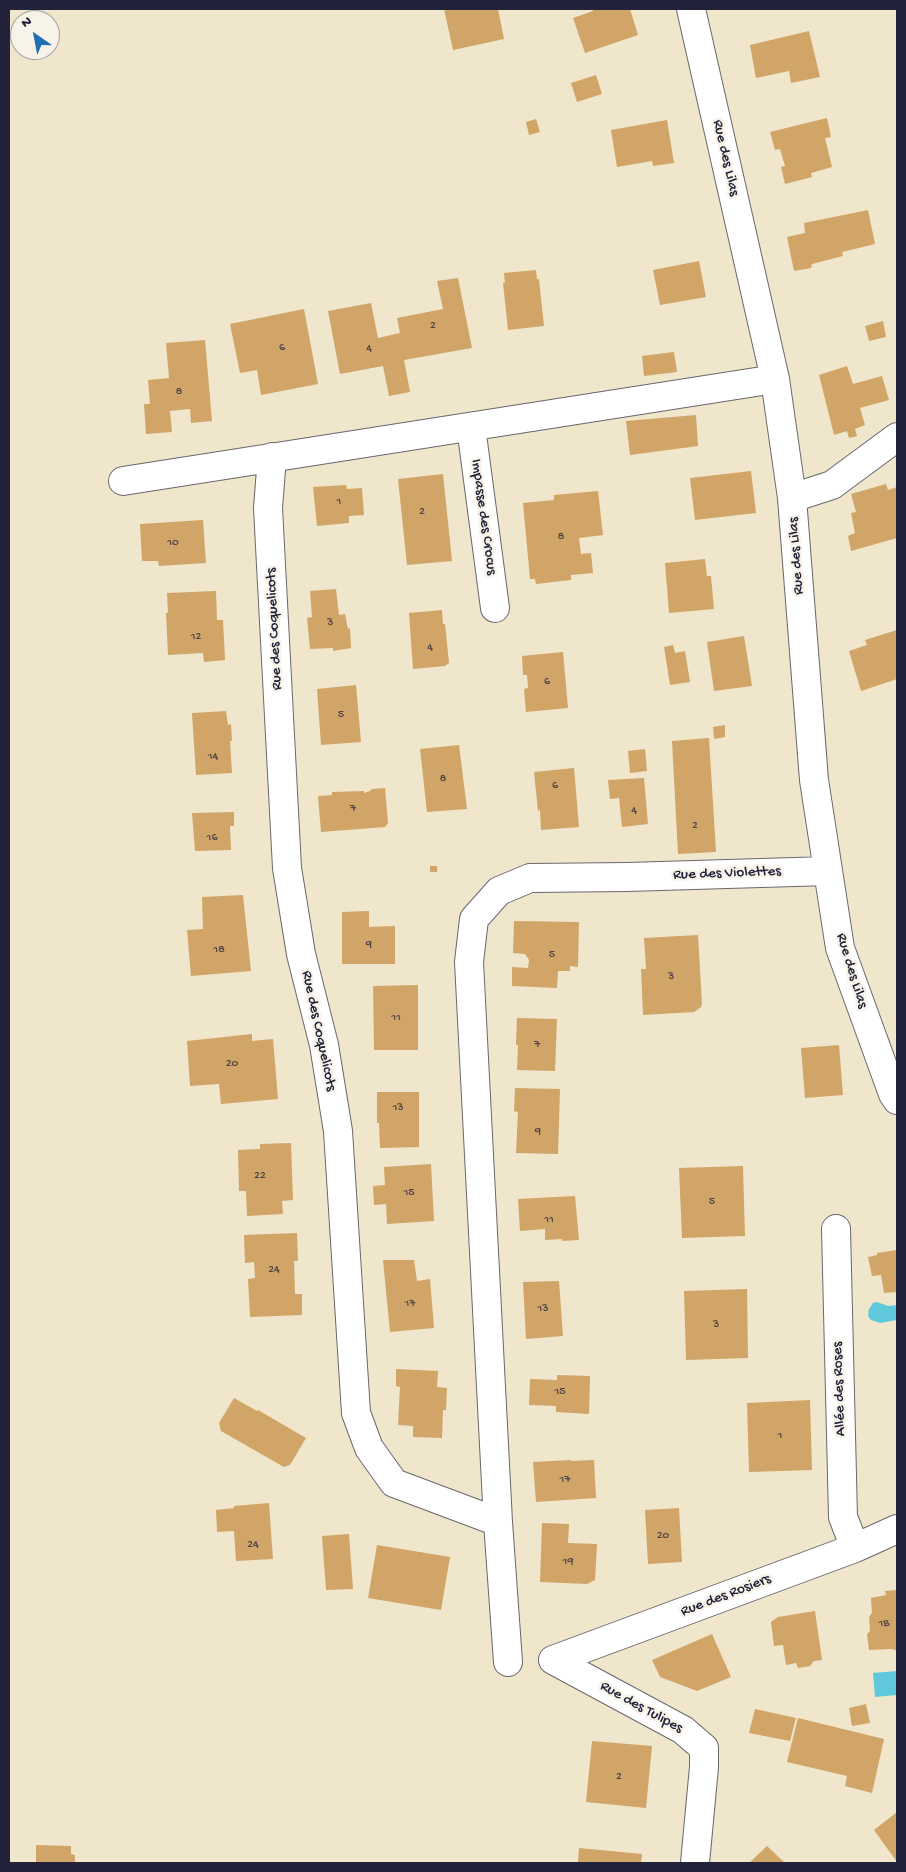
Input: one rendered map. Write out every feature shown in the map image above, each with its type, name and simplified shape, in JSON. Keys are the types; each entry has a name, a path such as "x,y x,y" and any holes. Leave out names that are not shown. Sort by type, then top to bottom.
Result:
{"street":[{"name":"Rue des Lilas","path":"691,9 775,379 792,498 814,780 840,948 893,1094 897,1100"},
{"path":"123,481 775,379"},
{"name":"Impasse des Crocus","path":"471,427 495,608"},
{"path":"792,498 832,485 897,437"},
{"name":"Rue des Coquelicots","path":"272,457 268,508 287,868 301,954 324,1045 338,1131 356,1413 369,1448 394,1484 498,1522"},
{"name":"Rue des Violettes","path":"508,1662 498,1522 469,962 474,919 499,891 530,878 828,871"},
{"name":"Allée des Roses","path":"836,1229 843,1518 854,1548"},
{"name":"Rue des Rosiers","path":"554,1660 854,1548 897,1529"},
{"name":"Rue des Tulipes","path":"554,1660 683,1730 704,1748 695,1863"}],"water":[{"path":"877,1302 888,1306 897,1305 897,1320 880,1323 871,1320 868,1316 869,1309 873,1303"},
{"path":"897,1671 897,1695 875,1697 873,1673"}],"building":[{"path":"444,9 498,9 504,39 453,50"},
{"path":"592,9 630,9 638,35 585,53 573,18 593,11"},
{"path":"809,31 820,77 791,83 789,71 756,78 750,45"},
{"path":"596,75 602,94 577,102 571,83"},
{"path":"827,118 831,137 825,138 832,167 811,173 812,177 785,184 781,167 785,166 780,149 775,150 770,132"},
{"path":"536,119 540,132 529,135 526,122"},
{"path":"667,120 674,163 653,166 652,161 617,167 611,130"},
{"path":"868,210 875,244 842,252 843,256 812,264 811,268 794,271 787,237 805,233 804,223"},
{"path":"699,261 706,297 660,305 653,270"},
{"path":"536,270 537,279 539,279 544,326 508,330 503,283 505,283 504,273"},
{"path":"458,278 472,348 404,360 410,392 389,396 383,366 340,374 328,311 371,303 378,338 400,333 397,318 443,309 437,281"},
{"path":"304,309 318,384 261,395 257,370 240,373 230,324"},
{"path":"883,321 886,337 869,341 865,326"},
{"path":"205,340 212,421 191,423 190,409 170,411 172,432 146,434 144,404 150,404 148,380 169,378 166,343"},
{"path":"674,352 677,372 644,376 642,356"},
{"path":"847,366 853,384 882,376 889,400 860,408 865,425 855,429 857,436 849,438 847,431 834,435 819,375"},
{"path":"696,415 698,446 630,455 626,421"},
{"path":"751,471 756,513 695,520 690,478"},
{"path":"443,474 452,561 407,565 398,479"},
{"path":"886,484 888,490 897,487 897,538 851,551 848,536 855,533 851,513 856,512 851,494"},
{"path":"346,485 347,489 362,488 364,515 349,516 349,523 317,526 313,487"},
{"path":"598,491 603,535 579,538 581,554 591,553 593,573 571,575 571,580 536,584 535,579 530,579 523,503 554,500 554,495"},
{"path":"203,520 206,563 159,566 158,561 142,561 140,524"},
{"path":"705,559 707,576 711,576 714,609 669,613 665,563"},
{"path":"336,589 339,615 345,614 348,629 350,628 351,648 333,651 333,648 310,649 307,618 312,617 310,591"},
{"path":"216,591 217,620 223,620 225,660 204,662 203,653 168,655 167,593"},
{"path":"442,610 449,663 445,666 413,669 409,613"},
{"path":"897,630 897,679 861,691 849,651 867,645 865,640"},
{"path":"744,636 752,686 714,691 707,642"},
{"path":"673,645 675,653 685,651 690,682 670,685 664,647"},
{"path":"563,652 568,708 526,712 524,689 528,688 527,675 523,675 522,656"},
{"path":"356,685 361,742 321,745 317,689"},
{"path":"226,711 228,725 231,724 232,773 196,775 192,713"},
{"path":"725,725 725,737 714,739 713,727"},
{"path":"709,738 716,852 678,854 672,741"},
{"path":"459,745 467,809 427,812 420,749"},
{"path":"645,749 647,771 630,773 628,751"},
{"path":"574,768 579,827 541,830 534,772"},
{"path":"644,778 648,824 622,827 619,798 610,799 608,780"},
{"path":"385,788 388,823 385,827 321,832 318,796 332,795 332,792 364,791 364,793 372,789"},
{"path":"234,812 234,826 230,826 231,850 195,851 192,813"},
{"path":"430,866 437,866 437,872 430,872"},
{"path":"243,895 251,971 191,976 187,930 203,929 202,897"},
{"path":"369,911 369,927 395,926 395,964 342,964 342,912"},
{"path":"514,921 579,922 578,967 570,966 570,971 558,971 557,988 512,986 512,967 528,968 529,960 525,954 513,953"},
{"path":"698,935 701,1007 694,1012 643,1015 641,969 646,969 644,938"},
{"path":"418,985 418,1050 374,1050 373,986"},
{"path":"517,1018 557,1019 555,1071 517,1070"},
{"path":"252,1034 252,1041 273,1039 278,1099 221,1104 219,1084 190,1086 187,1041"},
{"path":"839,1045 843,1095 805,1098 801,1048"},
{"path":"515,1088 560,1089 558,1154 516,1153 518,1112 514,1111"},
{"path":"377,1092 419,1092 419,1147 380,1148 379,1123 377,1123"},
{"path":"291,1143 293,1200 282,1201 283,1214 247,1216 246,1191 239,1191 238,1150 260,1149 260,1144"},
{"path":"431,1164 434,1221 387,1224 386,1204 374,1205 373,1186 385,1185 384,1167"},
{"path":"743,1166 745,1236 682,1238 679,1168"},
{"path":"575,1196 579,1240 545,1240 545,1229 520,1231 518,1199"},
{"path":"297,1233 298,1261 294,1261 295,1294 302,1294 302,1315 250,1317 248,1279 255,1278 254,1262 245,1263 244,1235"},
{"path":"897,1250 897,1292 884,1293 881,1275 872,1276 868,1257 877,1255 877,1253"},
{"path":"383,1260 414,1260 417,1281 430,1279 434,1328 390,1332"},
{"path":"559,1281 563,1336 526,1339 523,1282"},
{"path":"747,1289 748,1358 686,1360 684,1291"},
{"path":"396,1369 438,1371 437,1387 447,1388 446,1410 443,1410 442,1438 413,1437 413,1426 398,1425 400,1387 396,1386"},
{"path":"557,1375 590,1376 589,1414 556,1412 556,1406 529,1405 530,1379 557,1380"},
{"path":"234,1398 306,1438 290,1465 284,1467 221,1431 219,1423"},
{"path":"810,1400 812,1470 749,1472 747,1403"},
{"path":"594,1460 596,1498 536,1502 533,1462"},
{"path":"269,1503 273,1559 236,1561 234,1531 217,1532 216,1510 234,1508 234,1506"},
{"path":"679,1508 682,1562 648,1564 645,1510"},
{"path":"542,1523 569,1524 568,1543 597,1544 595,1580 587,1584 540,1582"},
{"path":"349,1534 353,1589 326,1590 322,1536"},
{"path":"377,1545 450,1557 441,1610 368,1598"},
{"path":"897,1590 897,1651 892,1649 869,1650 867,1634 870,1631 869,1617 872,1613 871,1598 886,1595 885,1591"},
{"path":"815,1611 822,1660 814,1661 810,1666 798,1668 796,1663 786,1665 783,1645 774,1646 771,1622 778,1617"},
{"path":"712,1634 731,1677 697,1691 660,1677 652,1660"},
{"path":"866,1704 870,1723 852,1726 849,1708"},
{"path":"755,1709 796,1718 790,1741 749,1733"},
{"path":"798,1718 884,1739 872,1793 845,1786 847,1776 787,1762"},
{"path":"592,1741 652,1746 646,1808 586,1802"},
{"path":"897,1812 897,1862 874,1830"},
{"path":"36,1845 71,1846 71,1854 75,1855 75,1863 36,1863"},
{"path":"767,1846 785,1863 749,1863"},
{"path":"579,1848 642,1854 641,1863 578,1863"}]}
